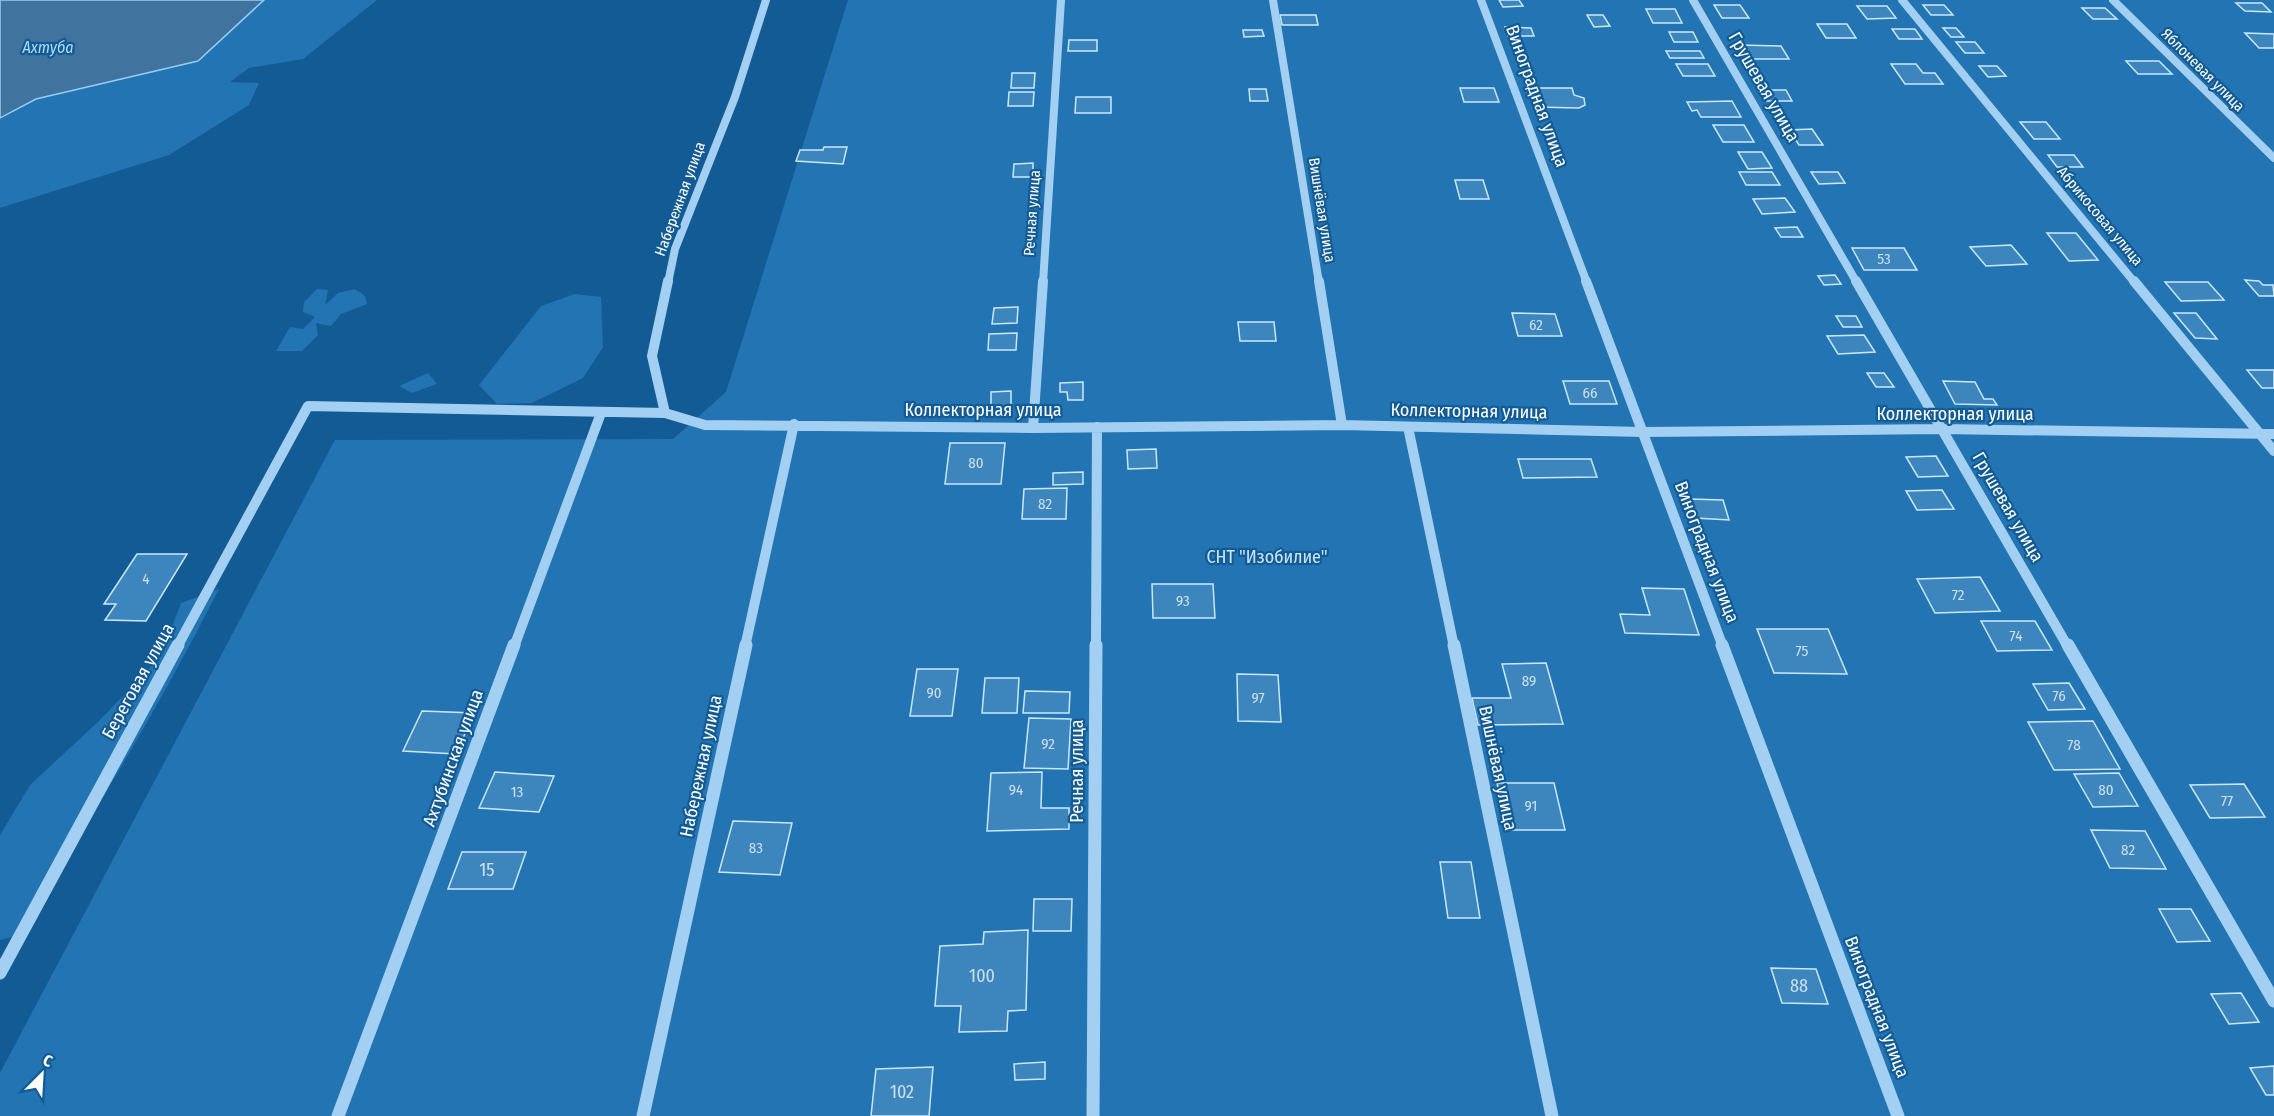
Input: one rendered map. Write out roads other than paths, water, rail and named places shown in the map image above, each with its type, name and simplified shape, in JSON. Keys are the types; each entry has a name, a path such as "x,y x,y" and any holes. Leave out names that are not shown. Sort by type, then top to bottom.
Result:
{"street":[{"name":"Набережная улица","path":"666,413 652,356 675,249 735,97 766,0"},
{"name":"Речная улица","path":"1033,428 1061,0"},
{"name":"Вишнёвая улица","path":"1273,0 1342,424"},
{"name":"Виноградная улица","path":"1481,0 1898,1116"},
{"name":"Грушевая улица","path":"1693,0 2274,1001"},
{"name":"Абрикосовая улица","path":"1902,0 2274,451"},
{"name":"Яблоневая улица","path":"2113,0 2274,158"},
{"name":"Коллекторная улица","path":"308,406 666,413 705,425 794,424 1033,428 1342,424 1642,432 1942,429 2274,434"},
{"name":"Береговая улица","path":"0,973 308,406"},
{"name":"Ахтубинская улица","path":"338,1116 601,413"},
{"name":"Набережная улица","path":"643,1116 794,424"},
{"name":"Речная улица","path":"1093,1116 1097,427"},
{"name":"Вишнёвая улица","path":"1408,427 1552,1116"}],"water":[{"name":"Ахтуба","path":"0,0 264,0 198,61 36,99 0,118"}],"park label":[{"name":"СНТ \"Изобилие\"","path":"1267,557"}]}
